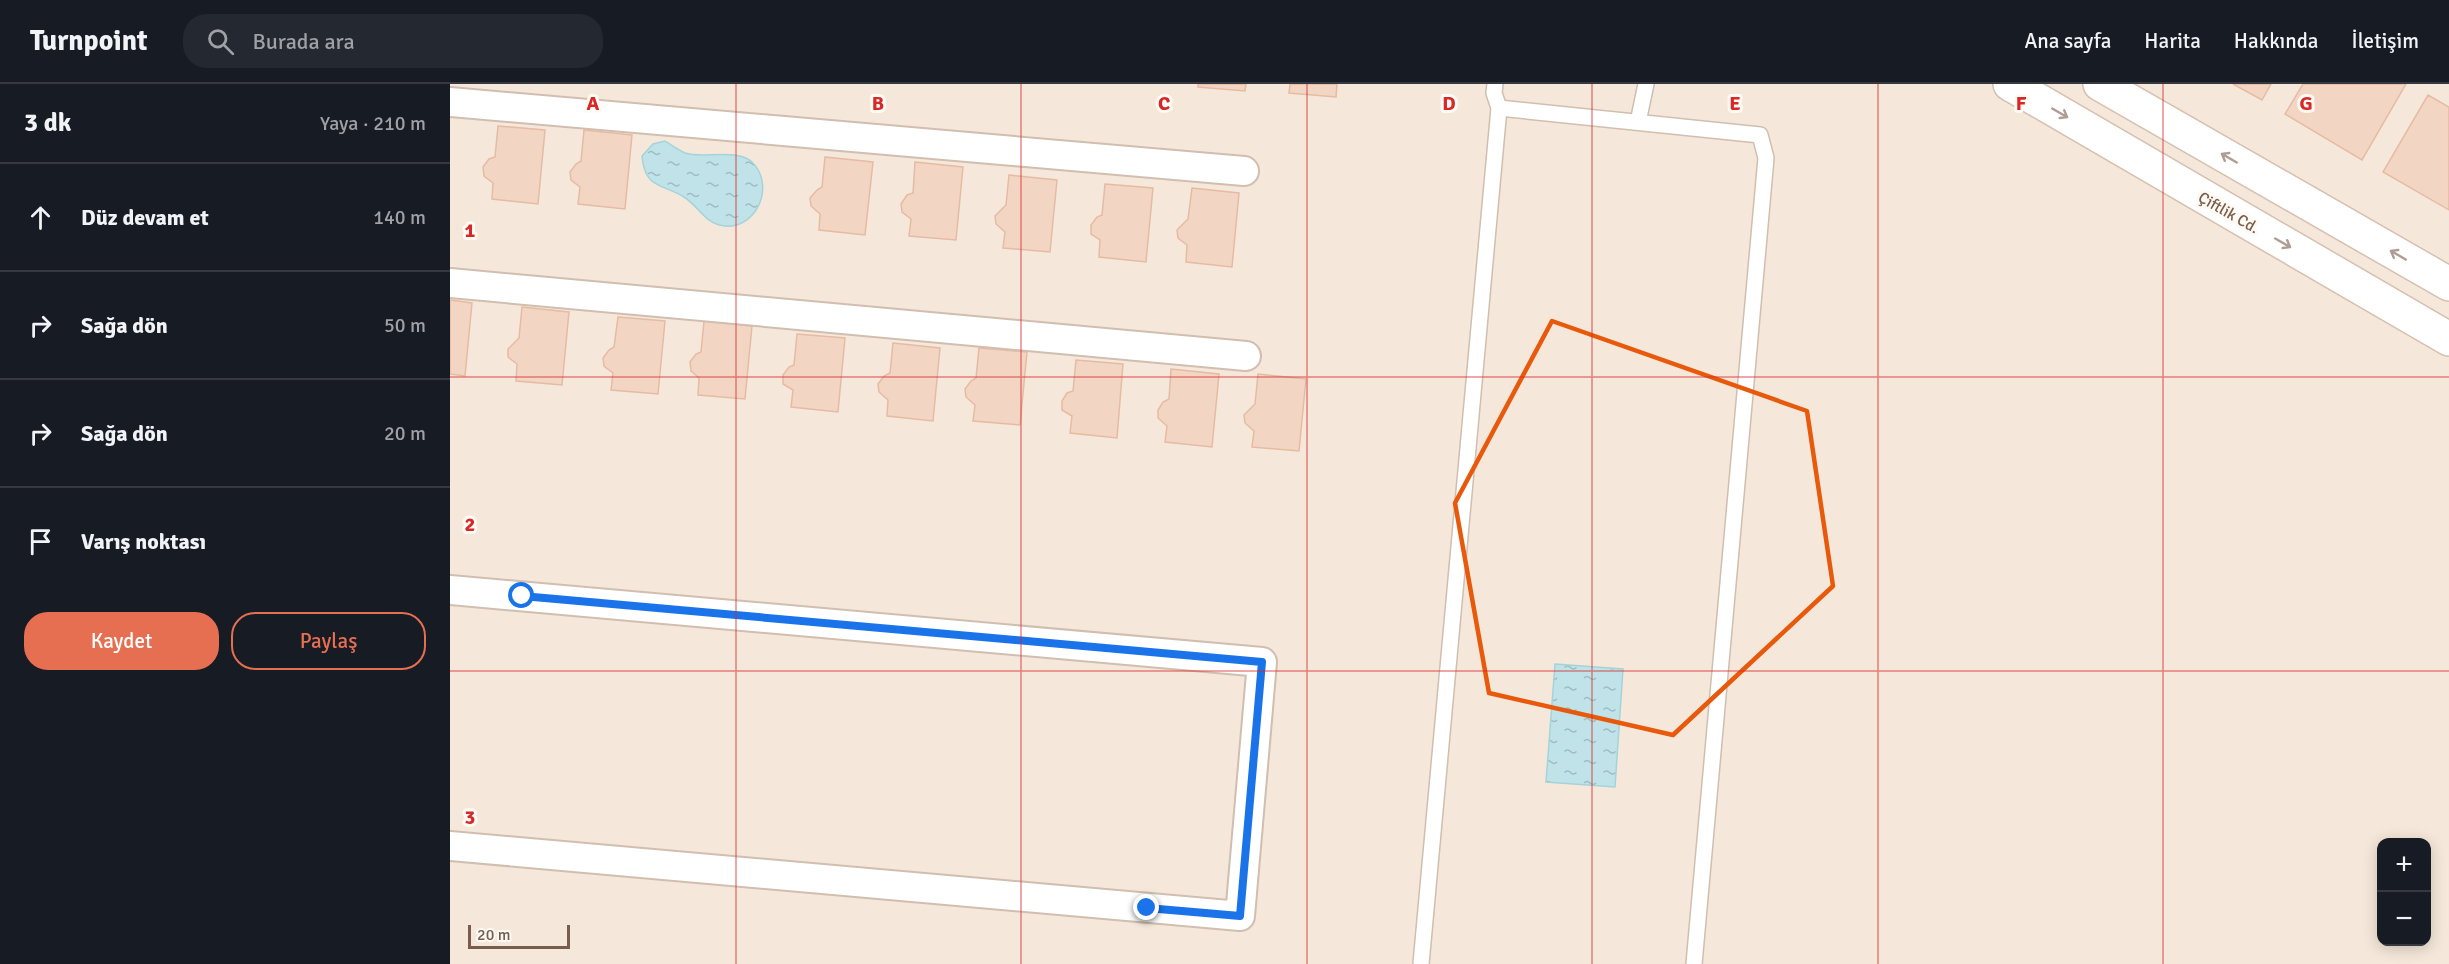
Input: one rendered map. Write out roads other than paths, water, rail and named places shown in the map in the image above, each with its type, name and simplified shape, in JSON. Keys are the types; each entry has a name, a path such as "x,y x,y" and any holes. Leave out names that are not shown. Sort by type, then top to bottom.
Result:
{"street":[{"name":"Çiftlik Cd.","path":"2010,84 2449,339"},
{"path":"2100,84 2449,284"},
{"path":"450,102 1244,171"},
{"path":"450,283 1246,356"},
{"path":"450,590 1262,662 1240,916 450,846"}],"lane":[{"path":"1421,964 1499,108 1494,93 1495,84"},
{"path":"1638,122 1646,84"},
{"path":"1499,108 1760,135 1766,158 1694,964"}],"water":[{"path":"665,141 692,155 738,156 752,162 759,172 762,195 752,215 732,226 719,225 709,220 684,197 651,180 644,167 642,156 653,144"},
{"path":"1555,664 1623,669 1615,787 1546,782"}]}
